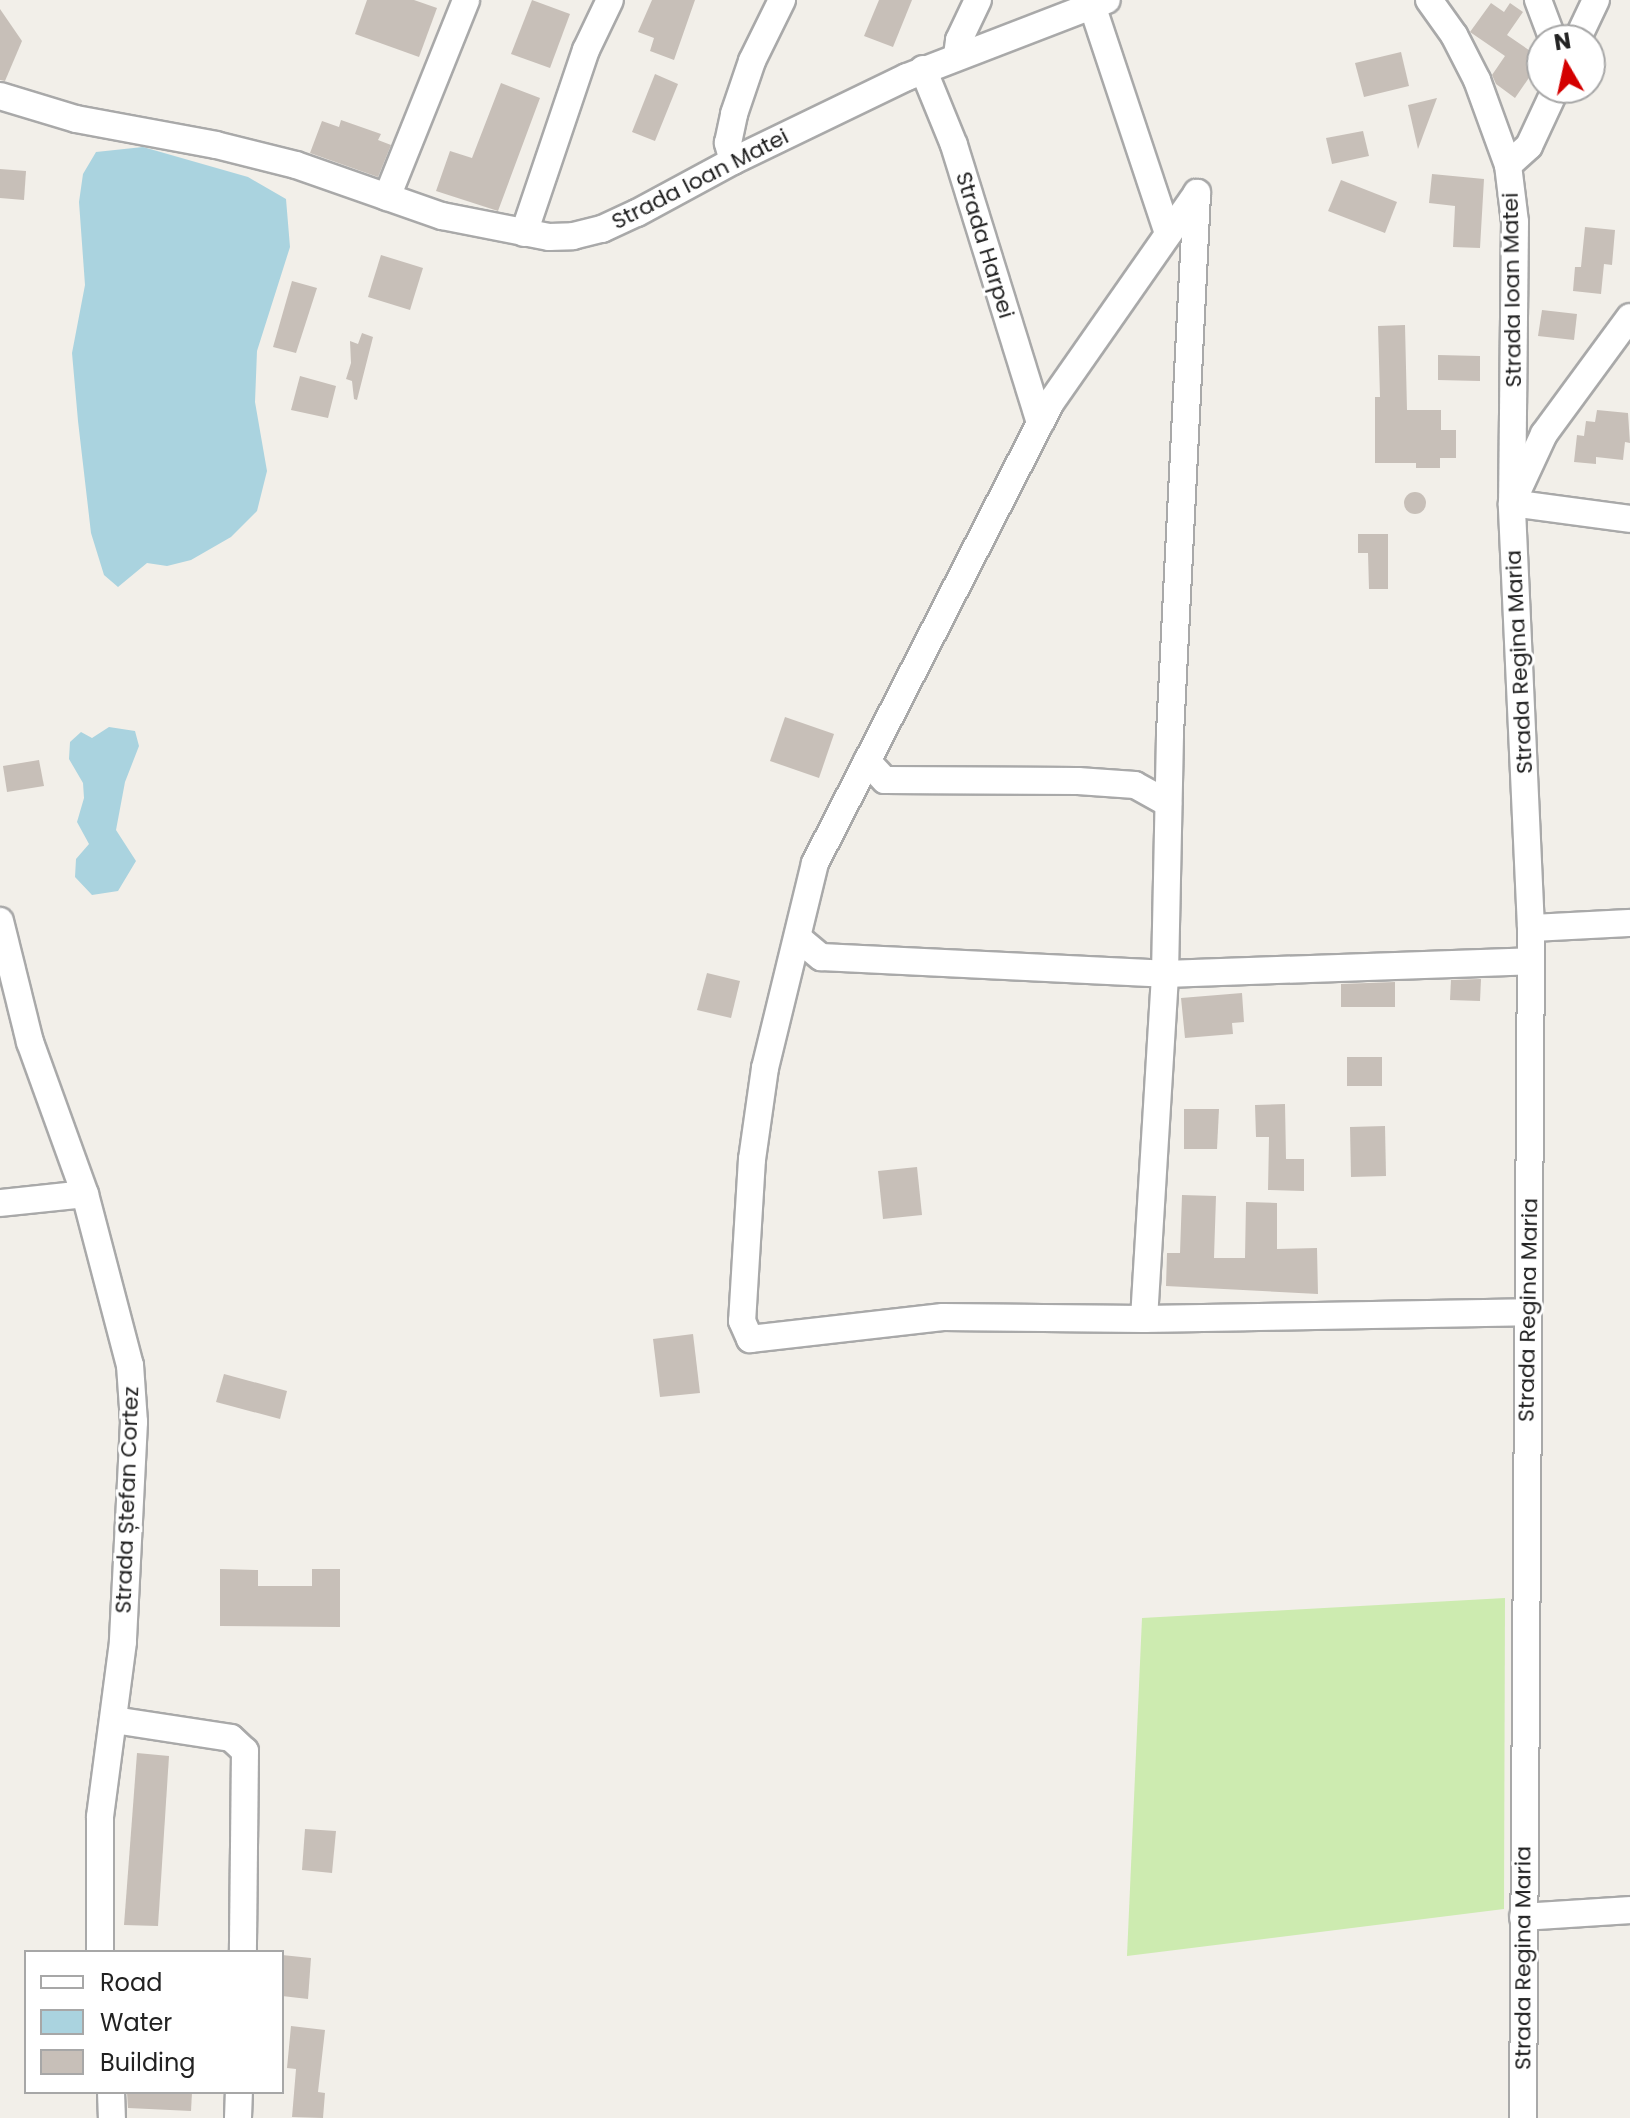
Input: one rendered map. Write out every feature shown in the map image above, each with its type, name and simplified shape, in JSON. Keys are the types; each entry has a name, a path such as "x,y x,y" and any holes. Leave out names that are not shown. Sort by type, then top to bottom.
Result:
{"street":[{"path":"387,197 466,0"},
{"path":"524,233 586,50 610,0"},
{"path":"733,161 728,143 734,114 752,61 782,0"},
{"path":"957,55 959,40 978,0"},
{"name":"Strada Ioan Matei","path":"1429,0 1454,35 1477,80 1508,165 1515,222 1512,503"},
{"path":"1538,0 1547,24"},
{"path":"1585,24 1596,0"},
{"path":"1099,2 1168,234"},
{"name":"Strada Ioan Matei","path":"0,96 76,119 216,145 296,165 442,216 524,233 573,236 602,229 733,161 923,69 1099,2"},
{"name":"Strada Harpei","path":"923,69 954,145 1040,423"},
{"path":"1508,165 1529,146 1549,104"},
{"path":"1144,1319 1165,974 1168,803 1197,193 1092,339 1040,423 815,863 765,1068 752,1159 742,1321 750,1339 943,1317 1144,1319 1527,1312"},
{"name":"Strada Regina Maria","path":"1523,2118 1531,928 1512,503 1544,434 1630,317"},
{"path":"1512,503 1630,519"},
{"path":"867,761 885,780 1135,785 1168,803"},
{"name":"Strada Ștefan Cortez","path":"0,921 30,1042 85,1194 130,1365 134,1422 123,1642 100,1817 100,1950"},
{"path":"1531,928 1630,923"},
{"path":"798,938 821,957 1165,974 1531,961"},
{"path":"0,1203 85,1194"},
{"path":"114,1720 231,1738 245,1751 243,1950"},
{"path":"1523,1917 1630,1910"},
{"path":"111,2094 112,2118"},
{"path":"238,2118 239,2094"}],"green space":[{"path":"1505,1598 1504,1909 1127,1956 1142,1618"}],"water":[{"path":"143,147 248,177 286,199 290,247 257,351 255,402 267,471 257,511 231,537 191,560 167,566 147,563 118,587 104,575 91,533 78,421 72,353 85,285 79,202 83,174 96,152"},
{"path":"109,727 135,731 139,746 125,782 116,830 136,861 118,891 92,895 75,877 76,859 89,844 77,822 84,798 83,783 69,759 70,742 81,732 92,738"}],"building":[{"path":"367,0 414,0 437,8 419,57 355,34"},
{"path":"532,0 570,14 550,68 511,54"},
{"path":"652,0 695,0 674,60 650,51 654,38 638,32"},
{"path":"879,0 912,0 893,47 864,36"},
{"path":"1491,3 1504,12 1510,3 1523,12 1507,35 1526,48 1526,82 1515,98 1496,84 1492,75 1505,56 1470,32"},
{"path":"0,9 22,41 5,81 0,80"},
{"path":"1401,52 1409,86 1364,97 1355,63"},
{"path":"655,74 678,84 655,141 632,132"},
{"path":"501,83 540,98 498,211 436,191 450,151 472,158"},
{"path":"1437,98 1418,149 1408,105"},
{"path":"341,120 381,134 378,140 391,145 378,177 310,153 322,121 339,127"},
{"path":"1363,131 1369,156 1332,164 1326,138"},
{"path":"0,169 26,171 24,200 0,198"},
{"path":"1432,174 1484,179 1480,248 1453,247 1455,206 1429,203"},
{"path":"1341,180 1397,202 1385,233 1328,211"},
{"path":"1585,227 1615,230 1612,265 1604,264 1601,294 1573,291 1575,267 1581,267"},
{"path":"381,255 423,268 410,310 368,297"},
{"path":"292,281 317,288 296,353 273,347"},
{"path":"1542,310 1577,314 1574,340 1538,336"},
{"path":"1405,325 1407,410 1441,410 1441,430 1456,430 1456,458 1440,458 1440,468 1416,468 1416,463 1375,463 1375,397 1380,397 1378,326"},
{"path":"362,333 373,337 357,400 354,399 352,381 346,379 351,363 350,341 358,344"},
{"path":"1438,355 1480,356 1480,381 1438,380"},
{"path":"300,376 336,386 328,418 291,410"},
{"path":"1597,410 1628,413 1630,443 1625,442 1623,460 1596,457 1596,464 1574,462 1577,435 1584,436 1586,421 1595,422"},
{"path":"1411,492 1419,492 1426,503 1419,514 1411,514 1404,507 1404,499"},
{"path":"1358,534 1388,534 1388,589 1369,589 1368,553 1358,553"},
{"path":"785,717 834,734 819,778 770,761"},
{"path":"39,760 44,786 7,792 3,766"},
{"path":"707,973 740,981 731,1018 697,1010"},
{"path":"1481,979 1480,1001 1450,1000 1451,980"},
{"path":"1395,982 1395,1007 1341,1007 1341,984"},
{"path":"1242,993 1244,1022 1232,1023 1233,1034 1185,1038 1181,998"},
{"path":"1347,1057 1382,1057 1382,1086 1347,1086"},
{"path":"1285,1104 1286,1159 1304,1159 1304,1191 1268,1190 1269,1137 1256,1137 1255,1105"},
{"path":"1184,1109 1219,1109 1217,1149 1184,1149"},
{"path":"1385,1126 1386,1176 1351,1177 1350,1127"},
{"path":"917,1167 922,1215 883,1219 878,1171"},
{"path":"1182,1195 1216,1196 1214,1258 1245,1258 1246,1202 1277,1203 1277,1249 1317,1248 1318,1294 1166,1286 1167,1253 1180,1253"},
{"path":"693,1334 700,1393 660,1397 653,1339"},
{"path":"224,1374 287,1391 280,1419 216,1402"},
{"path":"220,1569 258,1570 258,1586 312,1586 312,1569 340,1569 340,1627 220,1626"},
{"path":"137,1753 169,1756 158,1926 124,1925"},
{"path":"305,1829 336,1831 332,1873 302,1870"},
{"path":"284,1955 311,1958 308,1999 284,1996"},
{"path":"291,2026 325,2030 318,2092 325,2093 323,2118 292,2117 296,2069 287,2068"},
{"path":"127,2094 192,2094 191,2111 128,2108"}]}
